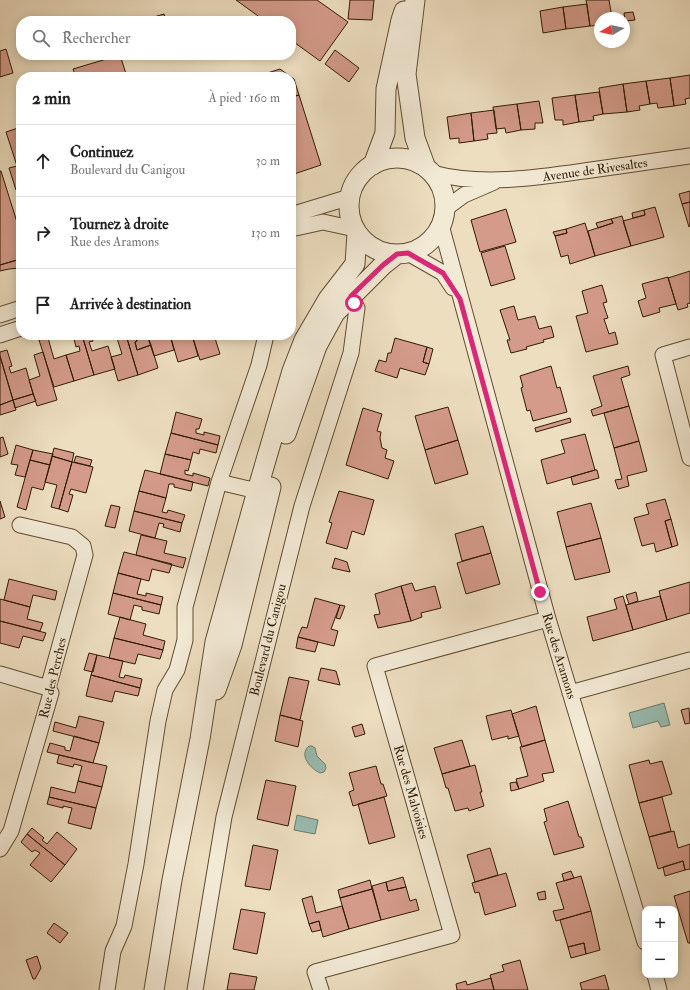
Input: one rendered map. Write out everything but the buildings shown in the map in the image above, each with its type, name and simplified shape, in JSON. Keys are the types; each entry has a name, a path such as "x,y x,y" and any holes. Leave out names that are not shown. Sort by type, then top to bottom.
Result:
{"street":[{"path":"373,165 385,134 386,89 401,20 408,0"},
{"path":"200,739 232,645 268,498 287,432 317,346 335,313 351,296 383,265 402,254 422,248 433,238 443,217 444,196 440,184 429,171 415,138 406,74 415,0"},
{"name":"Avenue de Rivesaltes","path":"429,171 448,178 499,180 537,178 690,156"},
{"path":"402,254 382,252 368,245 356,231 350,214 350,197 355,184 362,173 373,165 386,160 400,158 413,161 429,171"},
{"name":"Avenue de Rivesaltes","path":"443,217 464,195 499,180"},
{"path":"296,213 350,197"},
{"name":"Rue des Aramons","path":"443,217 460,299 548,618 642,932"},
{"path":"296,228 323,222 356,231"},
{"path":"154,990 172,880 200,739 215,642 292,371 304,340 328,299 355,264 356,231"},
{"name":"Rue des Aramons","path":"402,254 443,273 460,299"},
{"name":"Boulevard du Canigou","path":"195,990 224,817 302,506 351,353 357,308 351,296"},
{"path":"0,314 16,309"},
{"path":"0,335 16,330"},
{"path":"107,990 113,950 124,926 136,864 158,721 165,690 177,670 185,640 186,608 219,482 259,365 265,340"},
{"path":"690,347 663,355 690,458"},
{"path":"219,482 257,491"},
{"name":"Rue des Perches","path":"0,849 11,831 51,693 48,688 85,555 83,546 72,537 20,525"},
{"name":"Rue des Malvoisies","path":"320,990 315,972 452,935 375,666 548,618"},
{"path":"570,693 690,660"},
{"path":"0,674 48,688"},
{"path":"656,978 659,990"}],"water":[{"path":"664,703 670,725 661,727 658,721 633,728 629,713"},
{"path":"309,746 315,748 317,756 325,764 326,768 324,772 320,773 316,771 307,761 305,753"},
{"path":"297,815 318,820 315,834 294,830"}],"route":[{"path":"354,303 351,296 383,265 397,254 408,253 443,273 460,299 540,592"}]}
